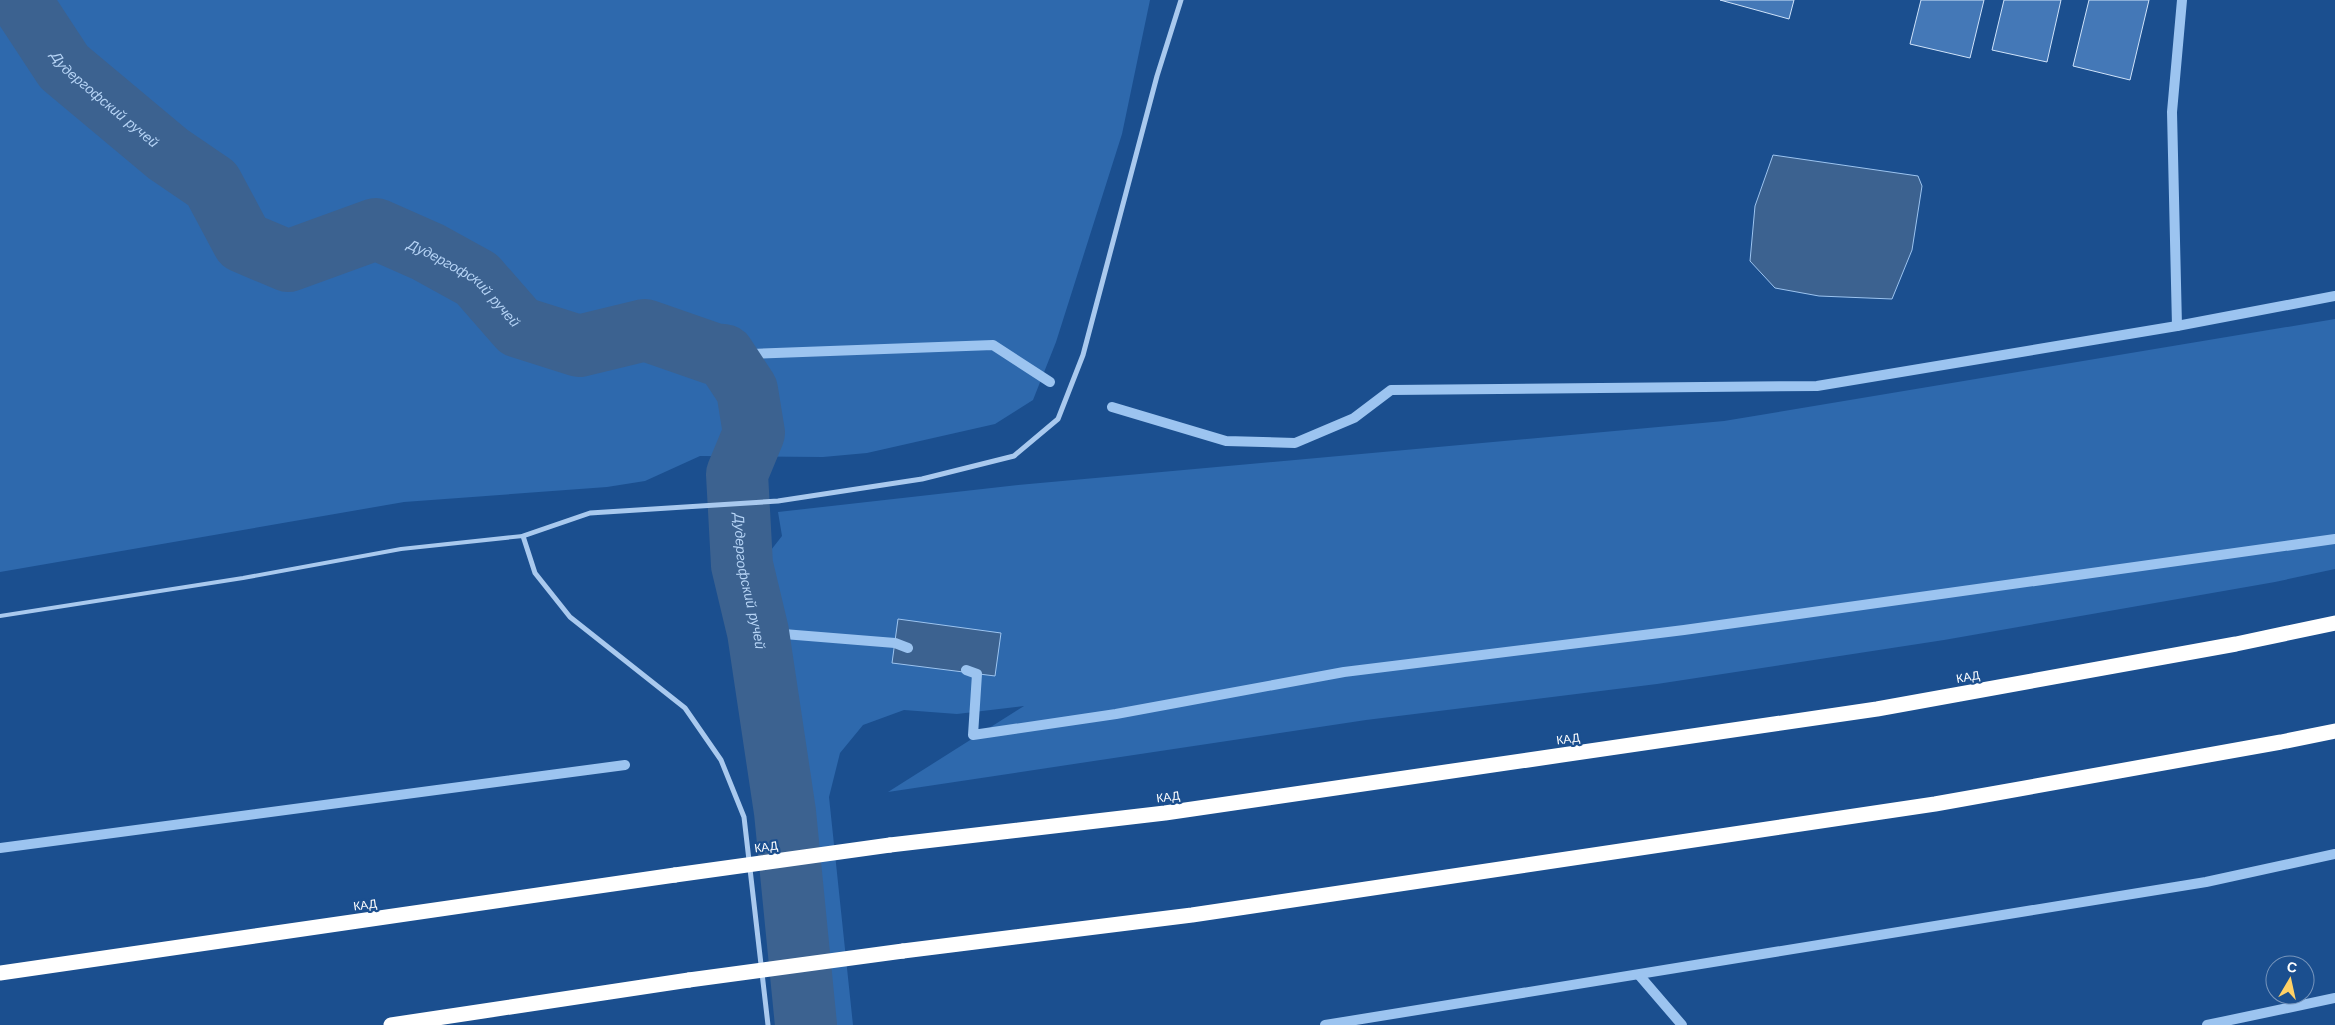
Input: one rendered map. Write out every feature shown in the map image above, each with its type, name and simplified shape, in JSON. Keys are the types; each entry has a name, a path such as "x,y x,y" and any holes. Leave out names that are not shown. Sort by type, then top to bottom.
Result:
{"highway":[{"name":"КАД","path":"0,973 890,845 1175,811 1877,709 2236,644 2335,623"},
{"path":"391,1025 689,980 1202,914 1934,804 2335,731"}],"street":[{"path":"768,1025 744,817 721,760 685,708 570,617 535,573 523,536 590,513 702,504 778,501 922,479 1014,456 1058,419 1083,355 1157,76 1180,0"}],"lane":[{"path":"0,616 243,578 401,550 523,536"}],"shaded area":[{"path":"0,0 1150,0 1122,134 1056,342 1033,400 995,424 867,453 823,457 700,456 645,481 607,487 404,502 0,572"},
{"path":"1773,155 1918,176 1922,186 1912,250 1892,299 1819,296 1775,288 1750,261 1755,206"},
{"path":"2335,319 2335,569 2275,582 1944,640 1657,684 1366,720 888,792 1024,706 957,714 904,710 863,725 840,753 829,797 853,1025 821,1025 796,798 778,715 772,659 772,614 764,559 782,536 778,512 1018,485 1724,421"},
{"path":"898,619 1001,633 995,676 892,663"}],"building":[{"path":"1720,0 1794,0 1789,19"},
{"path":"1921,0 1984,0 1970,58 1910,44"},
{"path":"2004,0 2061,0 2047,62 1992,50"},
{"path":"2089,0 2149,0 2130,80 2073,66"}],"waterway":[{"name":"Дудергофский ручей","path":"20,0 64,67 168,154 212,184 243,242 288,261 376,229 428,252 477,279 519,327 579,346 645,330 714,354 724,355 747,390 754,433 737,474 742,565 758,632 785,812 806,1025"},
{"path":"2177,326 2172,112 2182,0"},
{"path":"1112,407 1226,441 1295,443 1354,418 1391,390 1817,386 2177,326 2335,296"},
{"path":"724,355 993,345 1050,382"},
{"path":"966,670 977,674 973,735 1116,714 1344,672 1684,630 2335,539"},
{"path":"758,632 895,643 908,648"},
{"path":"0,848 625,765"},
{"path":"1325,1025 2206,882 2335,854"},
{"path":"1639,975 1682,1025"},
{"path":"2207,1025 2335,998"}]}
